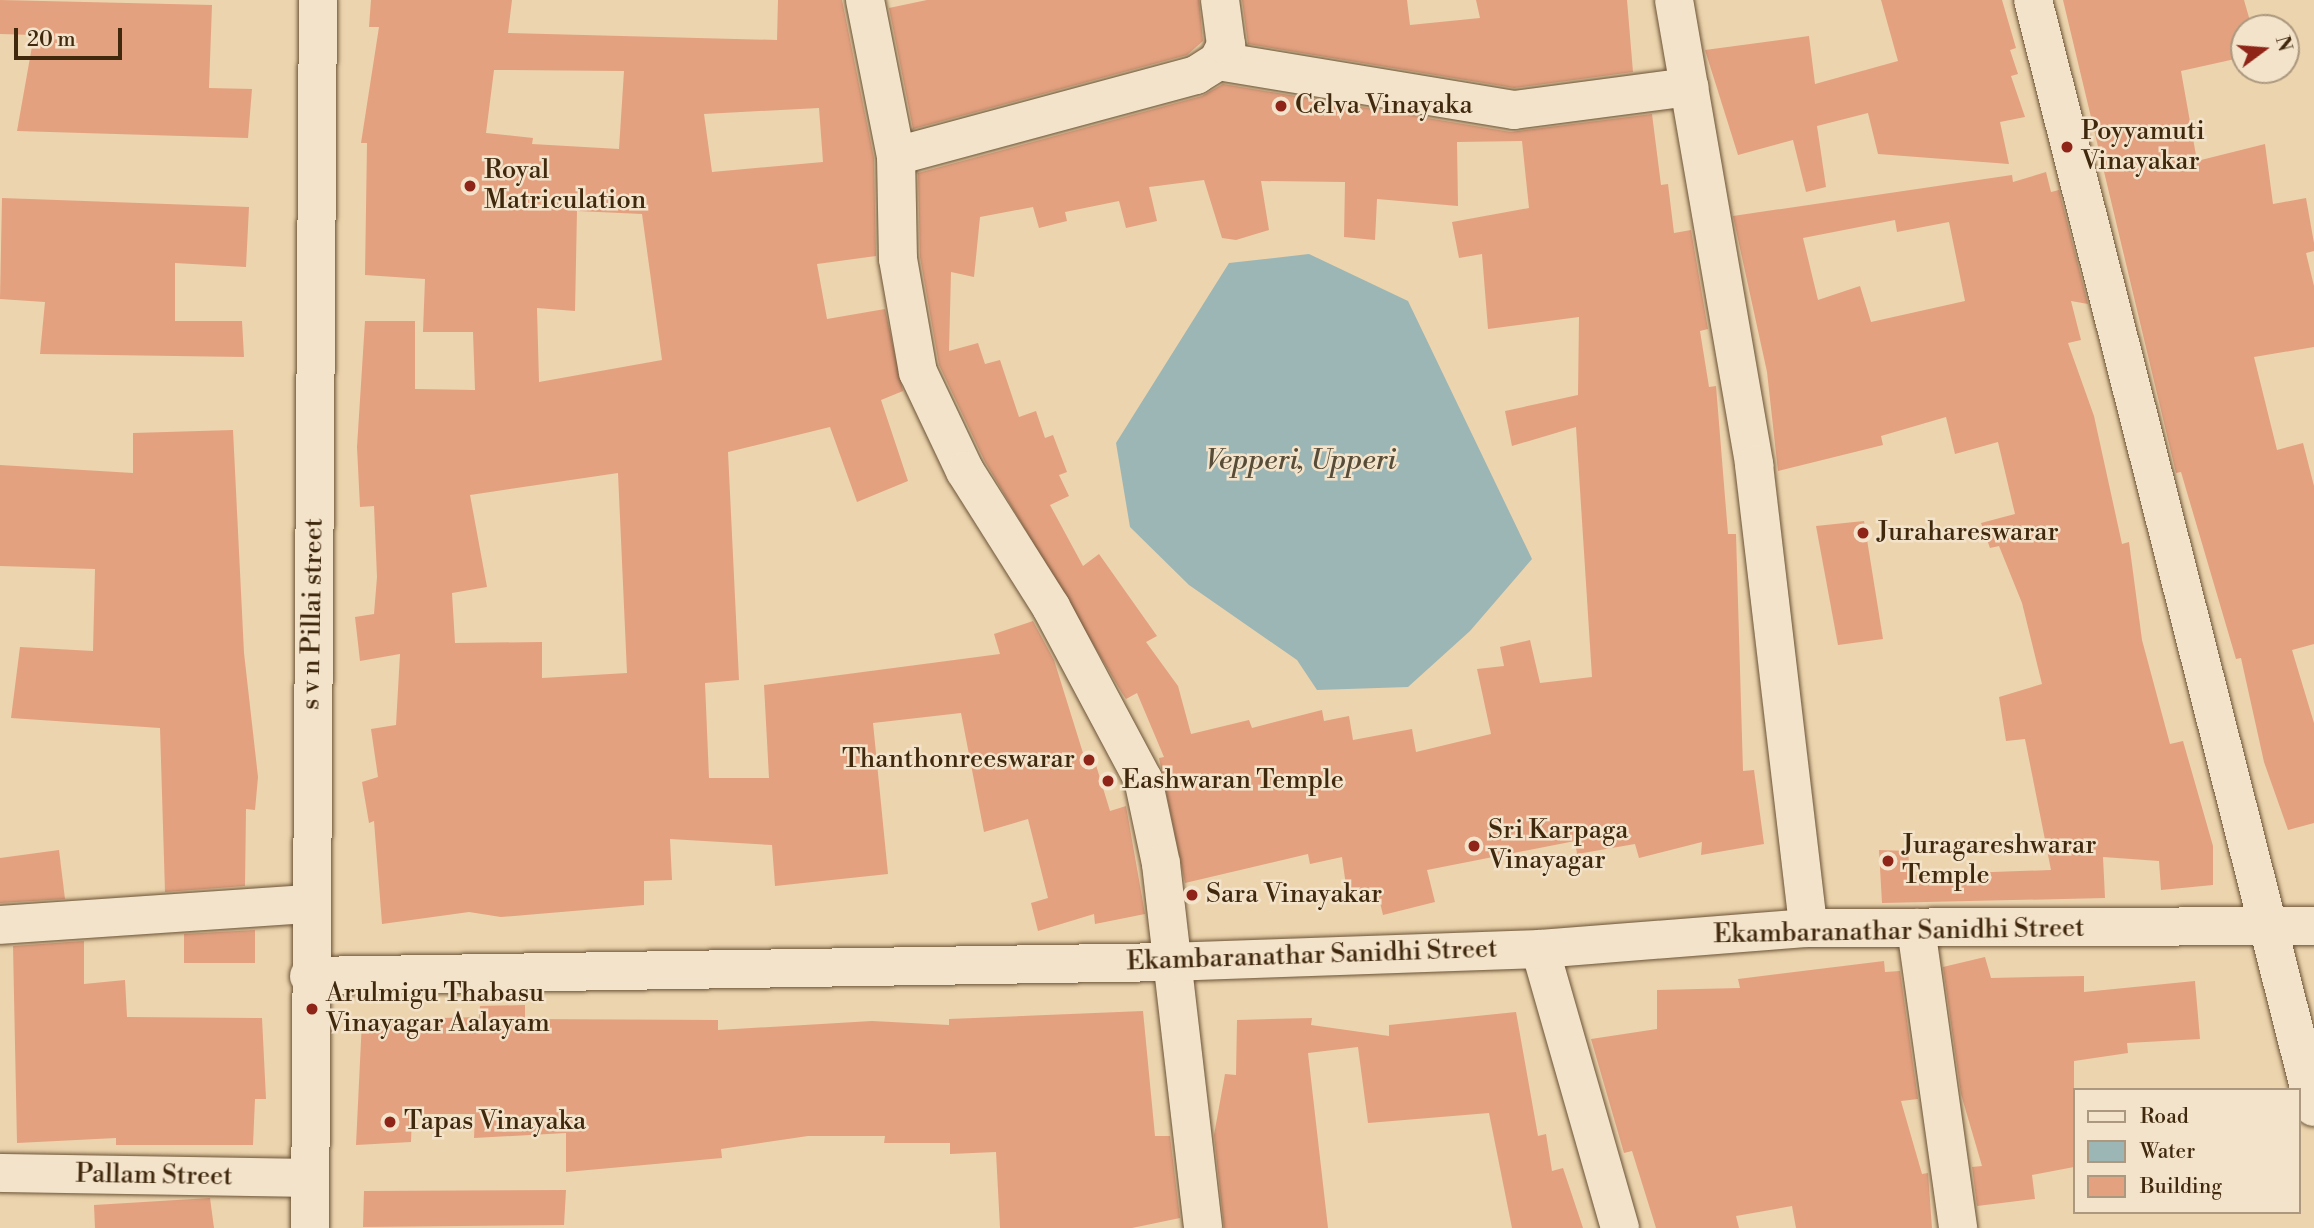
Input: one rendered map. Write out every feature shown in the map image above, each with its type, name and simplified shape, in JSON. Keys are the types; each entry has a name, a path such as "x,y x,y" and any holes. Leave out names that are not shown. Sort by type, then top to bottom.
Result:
{"street":[{"name":"s v n Pillai street","path":"310,1228 309,976 318,0"},
{"path":"865,0 896,156 898,259 918,372 965,471 1129,744 1161,864 1168,962 1203,1228"},
{"path":"1218,61 1227,26 1220,0"},
{"path":"1674,0 1754,465 1808,928"},
{"path":"2032,0 2272,927 2314,1107"},
{"path":"896,156 1066,115 1196,75 1218,61 1514,110 1689,87"},
{"path":"0,925 310,904"},
{"name":"Ekambaranathar Sanidhi Street","path":"309,976 1168,962 1540,949 1808,928 2314,926"},
{"path":"1916,928 1958,1228"},
{"path":"1540,949 1620,1228"},
{"name":"Pallam Street","path":"0,1173 309,1178"}],"water":[{"name":"Vepperi, Upperi","path":"1309,254 1408,301 1532,559 1470,631 1408,687 1317,690 1297,660 1189,585 1130,527 1116,443 1229,263"}],"building":[{"path":"0,0 212,5 209,88 252,89 248,138 17,131 34,35 0,34"},
{"path":"371,0 512,0 508,33 777,40 778,0 842,0 874,158 876,256 817,264 827,319 885,309 903,391 881,400 908,481 857,502 830,427 728,452 739,680 705,683 709,778 769,778 764,685 1000,654 994,634 1033,621 1054,660 1088,769 1096,765 1110,811 1126,806 1145,914 1095,924 1094,914 1038,931 1031,903 1048,898 1028,819 984,832 961,713 873,723 888,874 775,886 772,845 670,839 672,880 644,881 644,905 501,917 469,912 382,924 374,821 369,823 362,782 378,777 371,729 396,725 400,654 360,661 355,617 374,614 377,577 374,506 360,507 357,447 365,321 415,321 415,389 475,390 473,332 423,332 425,279 365,275 367,143 361,143 379,27 369,27","holes":["494,70 624,71 619,149 532,144 533,138 486,133","819,108 823,162 712,172 704,114","577,211 642,214 662,360 539,382 537,308 575,311","618,473 627,673 542,678 542,642 455,643 452,593 487,587 470,495"]},
{"path":"927,0 1199,0 1203,41 1187,55 913,129 889,8"},
{"path":"1242,0 1407,0 1410,25 1480,18 1476,0 1627,0 1633,72 1514,88 1248,44"},
{"path":"1881,0 2002,0 2016,48 2010,50 2018,74 2011,76 2025,117 2000,122 2009,164 1878,154 1868,113 1817,126 1826,187 1806,192 1793,140 1738,155 1705,50 1809,36 1815,84 1898,61"},
{"path":"2063,0 2244,0 2248,14 2230,14 2230,60 2181,71 2197,161 2265,144 2273,204 2306,198 2314,243 2314,251 2306,253 2314,286 2314,347 2254,357 2277,450 2303,443 2314,486 2314,644 2292,650 2314,723 2314,823 2288,830 2264,762 2241,658 2236,659 2181,472 2176,473"},
{"path":"1223,84 1511,132 1652,114 1661,185 1668,184 1674,233 1691,230 1708,329 1700,331 1709,387 1716,386 1728,534 1736,534 1743,771 1754,770 1764,844 1701,855 1702,842 1639,858 1635,844 1577,854 1575,841 1427,870 1435,902 1383,915 1377,890 1347,893 1342,857 1310,864 1308,854 1185,883 1159,758 1164,757 1137,693 1126,699 1122,693 984,460 939,365 920,257 918,173 1202,96","holes":["1522,141 1529,208 1452,222 1459,258 1482,254 1488,329 1579,317 1578,395 1505,411 1512,446 1576,427 1592,677 1540,683 1530,640 1500,647 1504,666 1477,669 1491,734 1416,752 1412,729 1353,740 1349,716 1324,721 1322,710 1252,728 1249,720 1191,734 1178,686 1146,642 1157,636 1099,554 1083,566 1050,505 1069,496 1059,475 1067,472 1053,435 1045,438 1036,411 1019,417 1000,360 985,364 978,343 949,351 951,272 974,277 980,217 1033,207 1039,228 1067,221 1065,212 1119,201 1126,228 1157,221 1149,187 1204,180 1222,238 1236,240 1269,230 1261,181 1345,182 1344,237 1375,240 1377,199 1458,206 1457,142"]},
{"path":"2046,172 2051,192 2059,190 2088,304 2071,301 2081,340 2068,343 2094,416 2122,544 2129,542 2142,640 2170,744 2183,741 2213,846 2213,885 2161,890 2159,861 2103,857 2105,898 1882,903 1879,850 1908,851 1910,875 2051,870 2025,739 2006,741 1999,697 2042,684 2022,603 1999,546 1990,548 1981,523 2015,514 1998,442 1955,454 1946,417 1881,436 1883,445 1778,471 1767,372 1733,216 2012,175 2013,182","holes":["1895,220 1897,232 1949,222 1965,301 1871,322 1860,286 1818,300 1803,238"]},
{"path":"2,198 249,207 246,267 175,263 175,321 242,321 244,357 40,354 45,302 0,299"},
{"path":"233,430 244,653 258,777 255,810 246,809 245,886 165,892 160,728 11,718 20,647 93,651 95,569 0,566 0,465 133,473 133,433"},
{"path":"1864,521 1883,639 1838,645 1816,526"},
{"path":"59,850 65,899 0,903 0,858"},
{"path":"255,930 255,963 184,963 184,934"},
{"path":"84,941 84,984 125,980 127,1017 262,1018 266,1099 255,1099 253,1145 116,1145 116,1138 17,1143 13,946"},
{"path":"1985,957 1991,978 2084,976 2084,992 2195,981 2200,1039 2127,1043 2128,1053 2074,1061 2072,1167 2032,1175 2035,1199 1977,1206 1972,1167 1982,1166 1961,1094 1943,967"},
{"path":"1884,961 1885,972 1900,971 1918,1099 1901,1101 1922,1174 1928,1173 1932,1228 1796,1228 1792,1206 1736,1216 1739,1228 1656,1228 1632,1151 1624,1153 1591,1039 1657,1029 1657,990 1740,988 1738,979"},
{"path":"525,1005 525,1019 718,1020 718,1030 872,1021 949,1025 949,1019 1143,1011 1155,1136 1170,1136 1180,1218 1132,1228 1000,1228 996,1152 950,1154 950,1143 884,1143 885,1136 808,1136 721,1149 722,1158 566,1172 566,1133 474,1138 475,1114 412,1114 411,1142 356,1145 362,1020 479,1017 480,1006"},
{"path":"1516,1012 1538,1136 1546,1134 1552,1171 1563,1168 1583,1228 1512,1228 1489,1113 1368,1123 1358,1047 1308,1053 1328,1228 1224,1228 1214,1135 1225,1074 1236,1075 1237,1020 1312,1018 1311,1025 1389,1036 1389,1025"},
{"path":"566,1190 564,1225 363,1227 364,1191"},
{"path":"210,1198 214,1228 95,1228 94,1205"}],"place":[{"name":"Celva Vinayaka","path":"1281,106"},
{"name":"Poyyamuti Vinayakar","path":"2067,147"},
{"name":"Royal Matriculation","path":"470,186"},
{"name":"Jurahareswarar","path":"1863,533"},
{"name":"Thanthonreeswarar","path":"1089,760"},
{"name":"Eashwaran Temple","path":"1108,781"},
{"name":"Sri Karpaga Vinayagar","path":"1474,846"},
{"name":"Juragareshwarar Temple","path":"1888,861"},
{"name":"Sara Vinayakar","path":"1192,895"},
{"name":"Arulmigu Thabasu Vinayagar Aalayam","path":"312,1009"},
{"name":"Tapas Vinayaka","path":"390,1122"}]}
